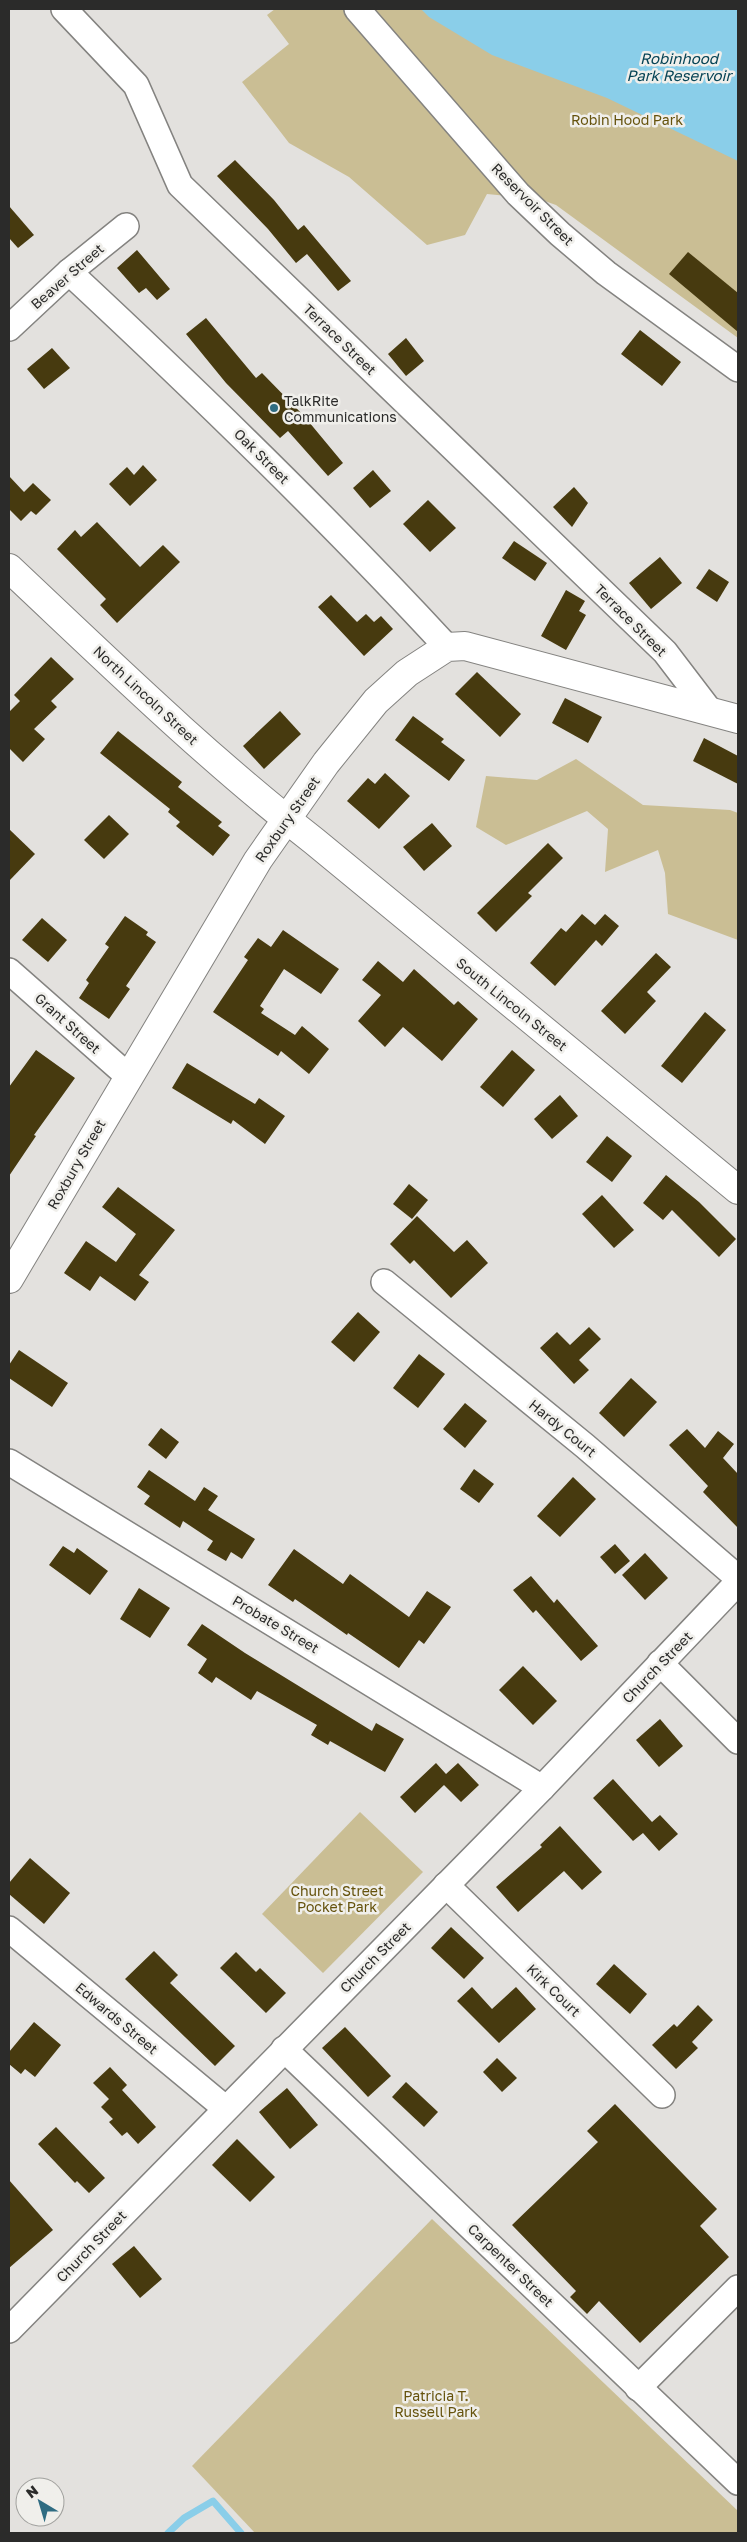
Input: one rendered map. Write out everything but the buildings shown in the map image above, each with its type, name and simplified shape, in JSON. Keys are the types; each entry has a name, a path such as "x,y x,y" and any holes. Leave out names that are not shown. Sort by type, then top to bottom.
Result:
{"street":[{"name":"Terrace Street","path":"64,9 136,85 180,185 665,652 710,712"},
{"name":"Reservoir Street","path":"357,9 518,194 560,234 606,273 738,369"},
{"name":"Beaver Street","path":"9,328 69,272 126,226"},
{"name":"Oak Street","path":"69,272 186,381 384,578 447,647"},
{"name":"North Lincoln Street","path":"9,568 137,688 263,802 286,819"},
{"path":"447,647 465,646 488,650 738,719"},
{"name":"Roxbury Street","path":"9,1278 258,860 286,819 352,729 376,701 407,674 447,647"},
{"name":"South Lincoln Street","path":"286,819 738,1190"},
{"name":"Grant Street","path":"9,970 128,1076"},
{"name":"Hardy Court","path":"384,1282 592,1452 738,1580"},
{"name":"Probate Street","path":"9,1462 542,1788"},
{"name":"Church Street","path":"9,2330 225,2108 542,1788 738,1580"},
{"path":"660,1663 738,1741"},
{"name":"Kirk Court","path":"446,1885 662,2095"},
{"name":"Edwards Street","path":"9,1928 225,2108"},
{"name":"Carpenter Street","path":"284,2049 738,2482"},
{"path":"638,2388 738,2288"}],"green space":[{"name":"Robin Hood Park","path":"275,9 738,9 738,338 556,205 539,199 487,194 465,235 427,245 349,177 289,143 242,82 289,44 267,15"},
{"path":"576,759 643,805 730,810 738,813 738,940 668,914 665,873 658,850 605,872 608,829 587,811 506,845 476,827 486,776 537,780"},
{"name":"Church Street Pocket Park","path":"360,1812 423,1872 323,1973 262,1914"},
{"name":"Patricia T. Russell Park","path":"432,2219 738,2511 738,2533 255,2533 192,2466"}],"water":[{"name":"Robinhood Park Reservoir","path":"421,9 738,9 738,161 607,98 492,55 429,17"}],"waterway":[{"path":"168,2533 184,2518 213,2501 241,2533"}],"place":[{"name":"TalkRite Communications","path":"274,408"}]}
